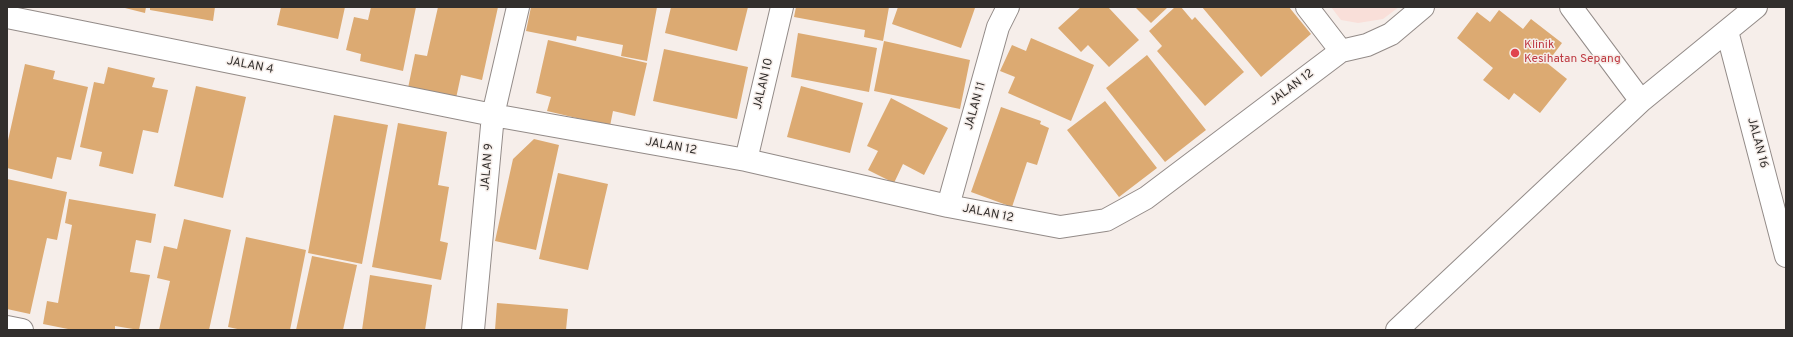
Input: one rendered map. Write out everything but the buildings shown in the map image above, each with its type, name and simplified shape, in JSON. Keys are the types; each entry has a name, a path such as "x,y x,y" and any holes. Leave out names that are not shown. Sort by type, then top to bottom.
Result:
{"street":[{"name":"JALAN 9","path":"473,330 493,115 518,7"},
{"name":"JALAN 10","path":"746,160 782,7"},
{"name":"JALAN 11","path":"948,206 998,27 1008,7"},
{"path":"1307,7 1341,51"},
{"name":"JALAN 12","path":"493,115 746,160 948,206 1060,228 1106,220 1146,198 1341,51 1368,45 1391,34 1423,7"},
{"path":"1571,7 1641,102"},
{"path":"1396,330 1641,102 1756,7"},
{"name":"JALAN 4","path":"7,17 493,115"},
{"name":"JALAN 16","path":"1727,31 1786,256"},
{"path":"7,327 22,330"}],"shaded area":[{"path":"1331,7 1399,7 1383,19 1358,23 1341,20"}],"place":[{"name":"Klinik Kesihatan Sepang","path":"1515,53"}]}
